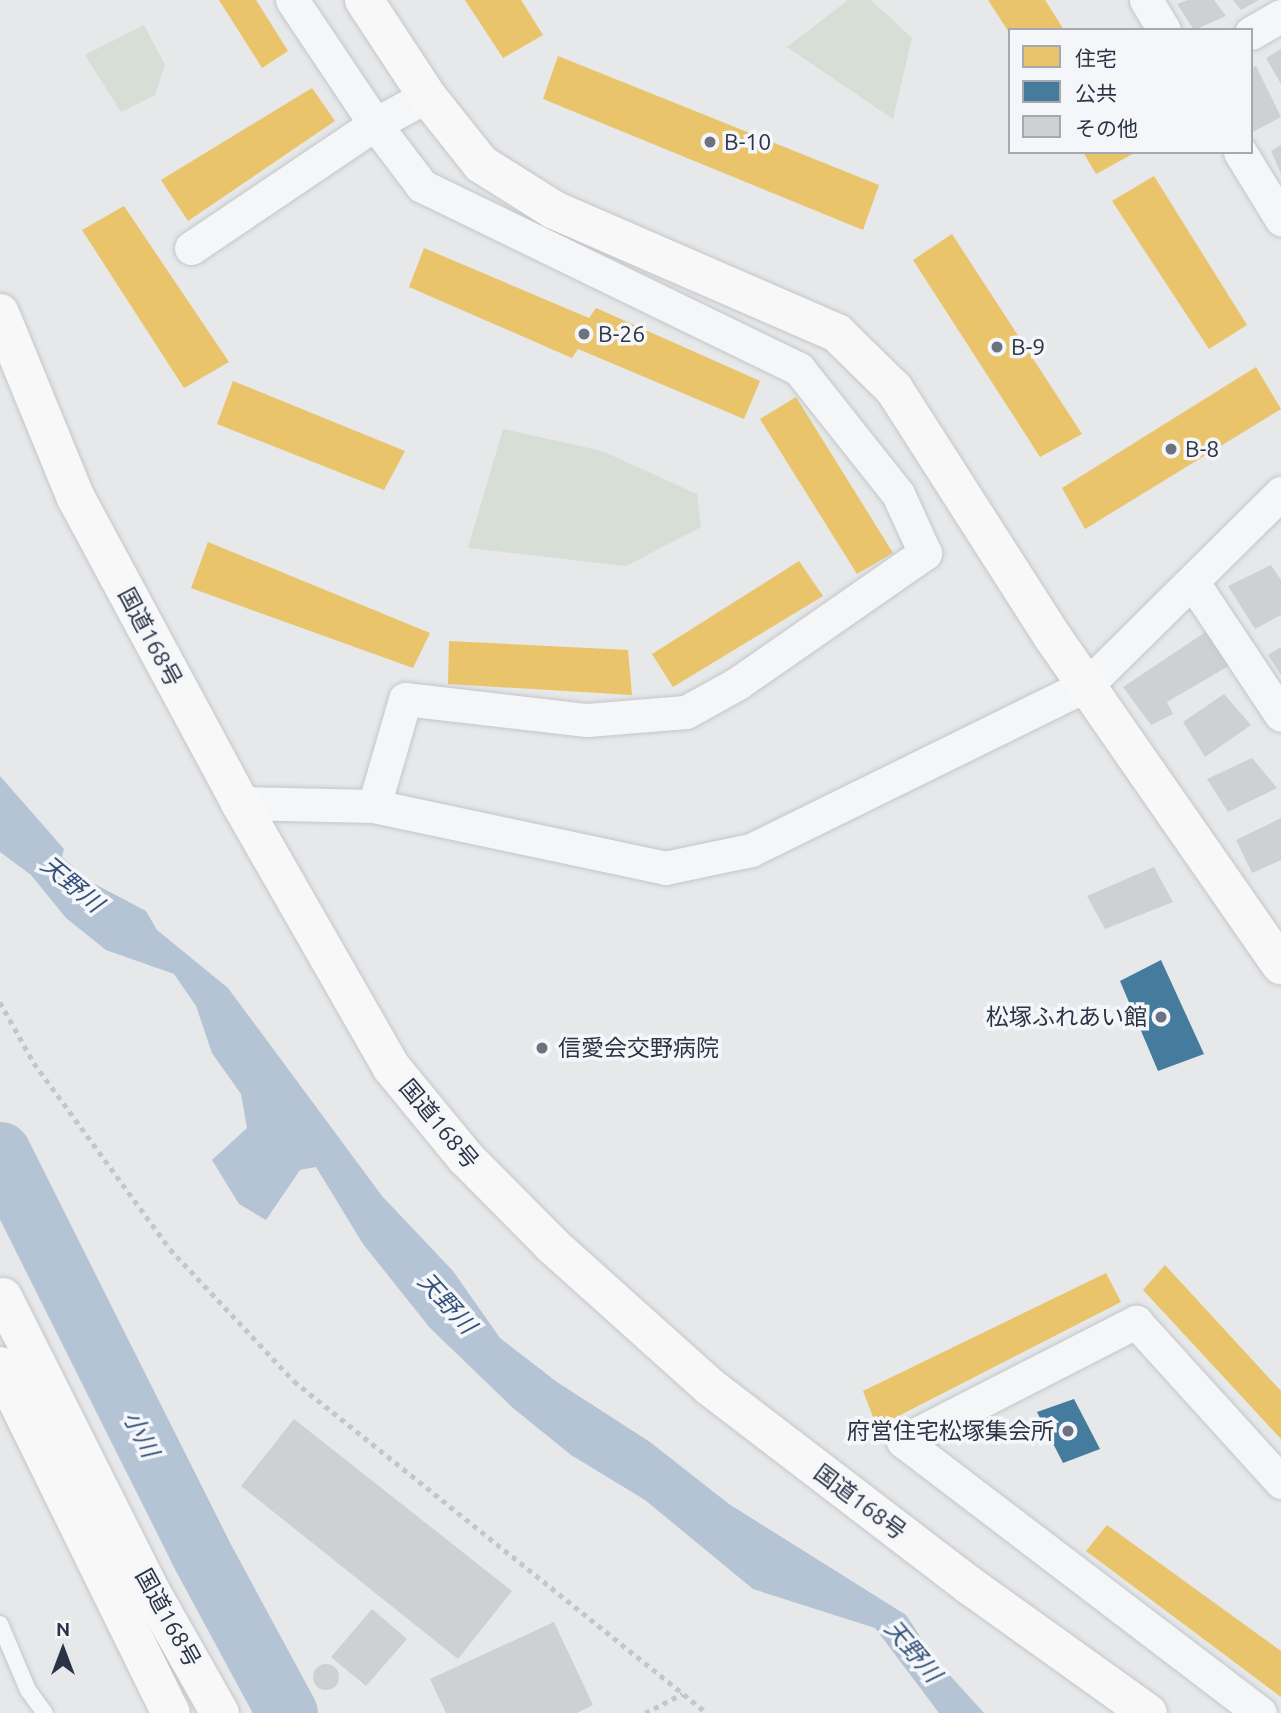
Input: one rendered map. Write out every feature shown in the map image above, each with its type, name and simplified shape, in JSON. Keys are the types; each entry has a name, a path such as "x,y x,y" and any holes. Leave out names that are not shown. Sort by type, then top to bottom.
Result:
{"main road":[{"path":"364,0 427,96 481,164 554,210 837,333 894,389 1088,684 1281,965"},
{"name":"国道168号","path":"0,313 76,498 240,803 392,1068 466,1158 543,1236 710,1387 969,1585 1148,1713"},
{"name":"国道168号","path":"3,1297 152,1592 220,1713"},
{"name":"国道168号","path":"0,1366 171,1713"}],"street":[{"path":"292,0 375,124 422,186 799,369 898,494 925,553 738,683 686,712 587,720 405,699 374,806"},
{"path":"1146,0 1163,28"},
{"path":"1253,32 1281,16"},
{"path":"191,248 375,124 427,96"},
{"path":"1241,154 1280,215"},
{"path":"240,803 374,806 665,868 751,850 1088,684 1194,584 1281,493"},
{"path":"1194,584 1281,715"},
{"path":"1260,1713 903,1441 1136,1322 1281,1482"}],"lane":[{"path":"0,1624 28,1690 46,1713"}],"path":[{"path":"0,1002 34,1063 170,1249 294,1381 707,1713"},
{"path":"645,1713 682,1694"}],"shaded area":[{"path":"848,0 871,0 912,38 893,119 787,47"},
{"path":"144,25 165,65 155,95 121,112 85,55"},
{"path":"503,429 602,451 697,494 701,527 626,566 468,548"}],"water":[{"name":"天野川","path":"0,776 64,849 62,857 91,882 146,911 157,930 228,988 382,1196 453,1271 500,1338 557,1382 650,1442 729,1504 906,1615 935,1659 984,1713 939,1713 875,1628 753,1589 645,1500 571,1455 513,1408 430,1328 363,1244 316,1167 300,1170 266,1220 239,1204 212,1160 247,1128 241,1094 212,1053 196,1006 174,974 106,950 66,918 31,875 0,852"}],"building: 住宅":[{"path":"219,0 256,0 288,51 262,68"},
{"path":"465,0 521,0 543,35 503,58"},
{"path":"988,0 1045,0 1063,28 1008,28 1008,31"},
{"name":"B-10","path":"558,56 879,185 863,230 543,99"},
{"path":"312,88 335,121 188,221 161,180"},
{"path":"1084,154 1132,154 1096,174"},
{"path":"1154,176 1247,325 1209,349 1112,201"},
{"path":"124,206 229,362 184,388 82,230"},
{"name":"B-9","path":"952,234 1082,434 1040,457 913,260"},
{"name":"B-26","path":"424,248 589,318 596,308 760,381 744,419 578,349 572,358 409,287"},
{"name":"B-8","path":"1256,367 1281,409 1085,529 1062,488"},
{"path":"233,381 405,451 384,490 217,424"},
{"path":"796,397 893,553 857,574 760,419"},
{"path":"208,542 430,633 413,668 191,588"},
{"path":"799,561 823,596 673,687 652,654"},
{"path":"449,641 628,650 632,695 448,684"},
{"path":"1165,1265 1281,1391 1281,1439 1143,1290"},
{"path":"1106,1273 1121,1302 877,1427 863,1391"},
{"path":"1107,1525 1281,1651 1281,1697 1086,1551"}],"building: 公共":[{"name":"松塚ふれあい館","path":"1161,960 1204,1054 1158,1071 1120,981"},
{"name":"府営住宅松塚集会所","path":"1074,1399 1100,1449 1063,1463 1037,1412"}],"building: その他":[{"path":"1188,0 1214,0 1226,16 1193,28 1177,4"},
{"path":"1233,0 1259,0 1241,10"},
{"path":"1281,49 1281,84 1266,58"},
{"path":"1256,66 1281,117 1253,132 1253,67"},
{"path":"1281,145 1281,174 1271,151"},
{"path":"1271,565 1281,580 1281,615 1255,629 1228,586"},
{"path":"1207,631 1232,664 1167,702 1173,714 1151,725 1123,687"},
{"path":"1281,647 1281,675 1268,655"},
{"path":"1224,694 1251,725 1205,757 1183,722"},
{"path":"1252,758 1277,788 1228,812 1207,779"},
{"path":"1281,818 1281,860 1252,873 1236,840"},
{"path":"1154,867 1173,902 1105,929 1087,896"},
{"path":"294,1419 512,1591 458,1659 241,1486"},
{"path":"372,1609 407,1639 366,1686 331,1657"},
{"path":"554,1622 593,1705 577,1713 446,1713 430,1679"},
{"path":"326,1664 335,1668 339,1677 335,1686 326,1690 317,1686 313,1677 317,1668"}],"waterway":[{"name":"小川","path":"0,1152 199,1550 287,1713"}],"place":[{"name":"B-10","path":"710,142"},
{"name":"B-26","path":"584,334"},
{"name":"B-9","path":"997,347"},
{"name":"B-8","path":"1171,449"},
{"name":"松塚ふれあい館","path":"1161,1017"},
{"name":"信愛会交野病院","path":"542,1048"},
{"name":"府営住宅松塚集会所","path":"1068,1431"}]}
